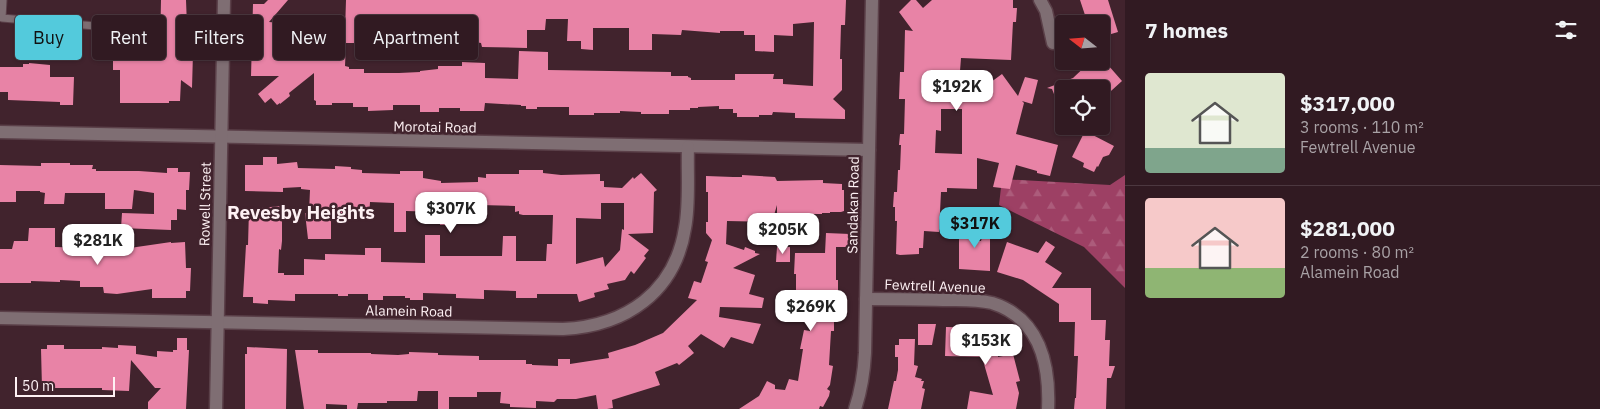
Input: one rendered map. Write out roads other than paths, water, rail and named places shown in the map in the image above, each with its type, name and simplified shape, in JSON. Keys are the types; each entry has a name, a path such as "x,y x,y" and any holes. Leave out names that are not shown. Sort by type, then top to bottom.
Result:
{"street":[{"name":"Rowell Street","path":"216,409 224,0"},
{"name":"Sandakan Road","path":"855,409 863,376 872,0"},
{"path":"1040,0 1046,11 1053,43"},
{"name":"Morotai Road","path":"0,132 869,150"},
{"name":"Alamein Road","path":"0,318 563,329 599,325 617,319 637,307 653,294 675,263 682,245 686,226 688,147"},
{"name":"Fewtrell Avenue","path":"866,299 980,301 1003,308 1026,324 1041,349 1048,385 1048,409"}],"lane":[{"path":"4,0 1,19 92,26"}],"district":[{"name":"Revesby Heights","path":"301,212"}]}
